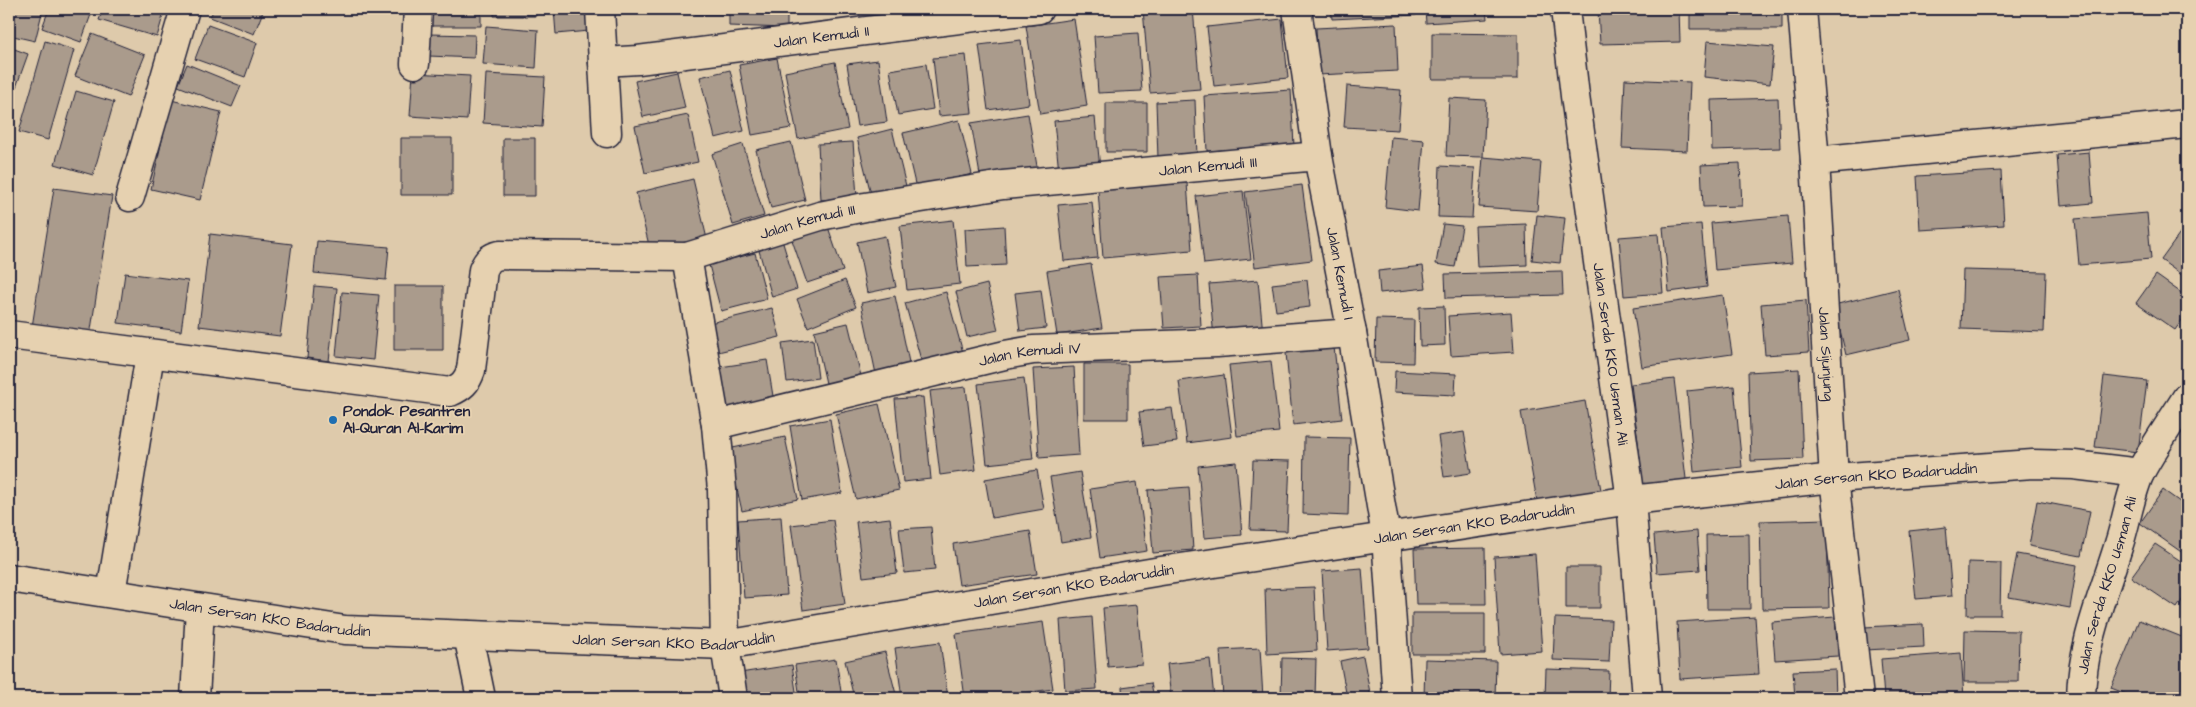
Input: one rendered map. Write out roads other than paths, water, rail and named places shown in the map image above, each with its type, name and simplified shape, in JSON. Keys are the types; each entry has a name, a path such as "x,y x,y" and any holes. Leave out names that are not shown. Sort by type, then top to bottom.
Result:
{"street":[{"path":"130,197 185,9"},
{"path":"415,64 418,9"},
{"path":"600,9 607,133"},
{"name":"Jalan Kemudi II","path":"603,62 638,60 1040,9"},
{"name":"Jalan Kemudi I","path":"1297,9 1318,156 1352,333 1386,536 1397,698"},
{"name":"Jalan Serda KKO Usman Ali","path":"1565,9 1575,96 1631,500 1646,698"},
{"name":"Jalan Sijunjung","path":"1802,9 1815,161 1834,478 1858,698"},
{"path":"1815,161 2187,124"},
{"name":"Jalan Kemudi III","path":"150,354 450,392 464,384 471,370 483,270 488,259 493,256 686,257 820,216 1003,185 1318,156"},
{"path":"686,257 716,425 722,490 725,645 733,698"},
{"name":"Jalan Kemudi IV","path":"716,425 1005,355 1034,350 1217,342 1352,333"},
{"path":"9,335 150,354 111,593"},
{"name":"Jalan Serda KKO Usman Ali","path":"2081,698 2081,680 2086,644 2119,545 2140,473 2187,397"},
{"name":"Jalan Sersan KKO Badaruddin","path":"9,578 345,630 725,645 1170,570 1631,500 1834,478 2033,464 2074,465 2140,473"},
{"path":"195,698 200,608"},
{"path":"468,635 482,698"}],"place":[{"name":"Pondok Pesantren Al-Quran Al-Karim","path":"333,420"}]}
